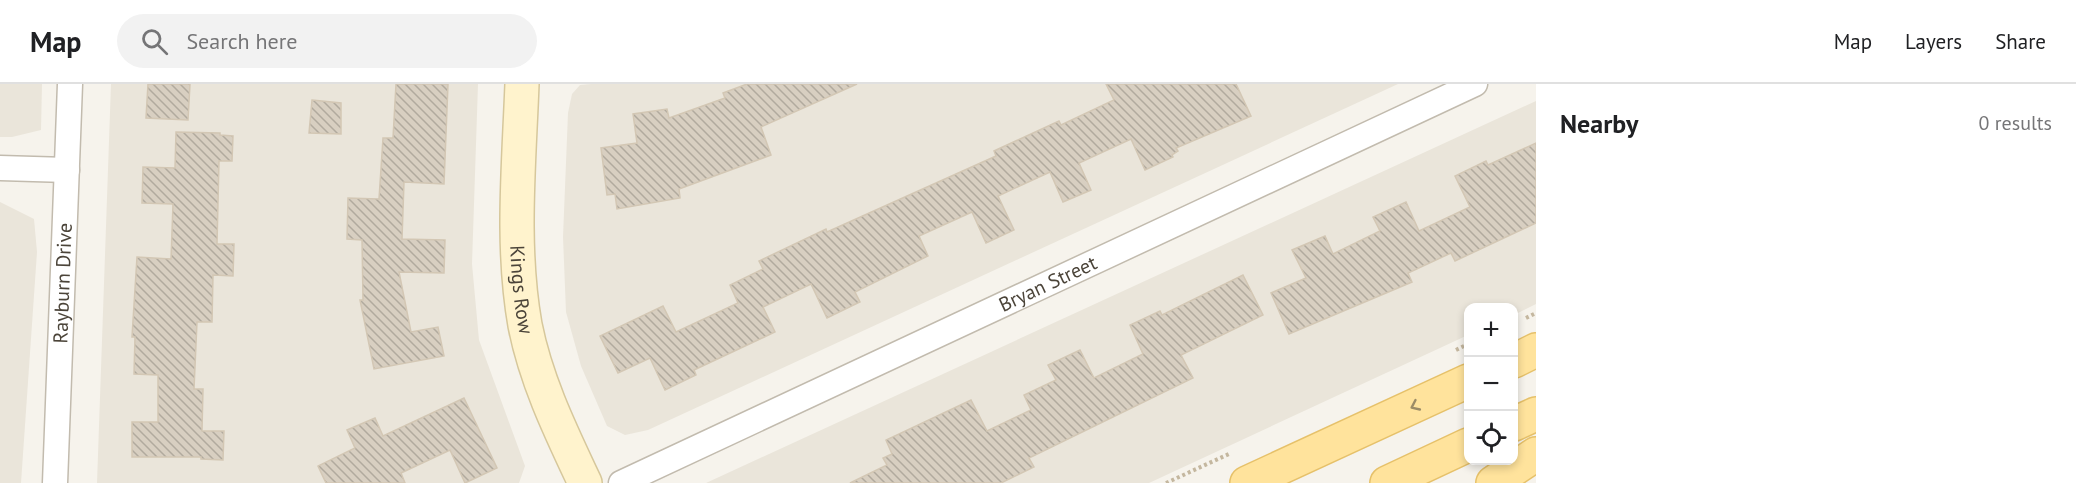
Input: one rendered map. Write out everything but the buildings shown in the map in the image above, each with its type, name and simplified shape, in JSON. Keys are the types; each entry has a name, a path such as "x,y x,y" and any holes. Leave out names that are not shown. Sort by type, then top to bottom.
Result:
{"main road":[{"name":"Kings Row","path":"522,84 517,225 519,275 525,326 541,382 555,419 585,483"},
{"path":"1518,359 1536,350"},
{"path":"1247,483 1464,383"},
{"path":"1518,422 1536,414"},
{"path":"1387,483 1464,447"},
{"path":"1493,483 1536,454"}],"street":[{"name":"Rayburn Drive","path":"55,483 70,84"},
{"name":"Bryan Street","path":"621,483 1475,84"},
{"path":"0,168 67,170"}],"shaded area":[{"path":"0,84 42,84 41,130 12,137 0,137"},
{"path":"111,84 478,84 472,264 479,340 525,466 519,483 97,483"},
{"path":"1398,84 648,430 625,435 607,426 581,366 566,312 563,237 568,113 572,94 580,85"},
{"path":"1536,101 1536,304 1518,313 1518,303 1464,303 1464,337 1149,483 706,483"},
{"path":"0,202 34,219 37,252 21,483 0,483"}]}
